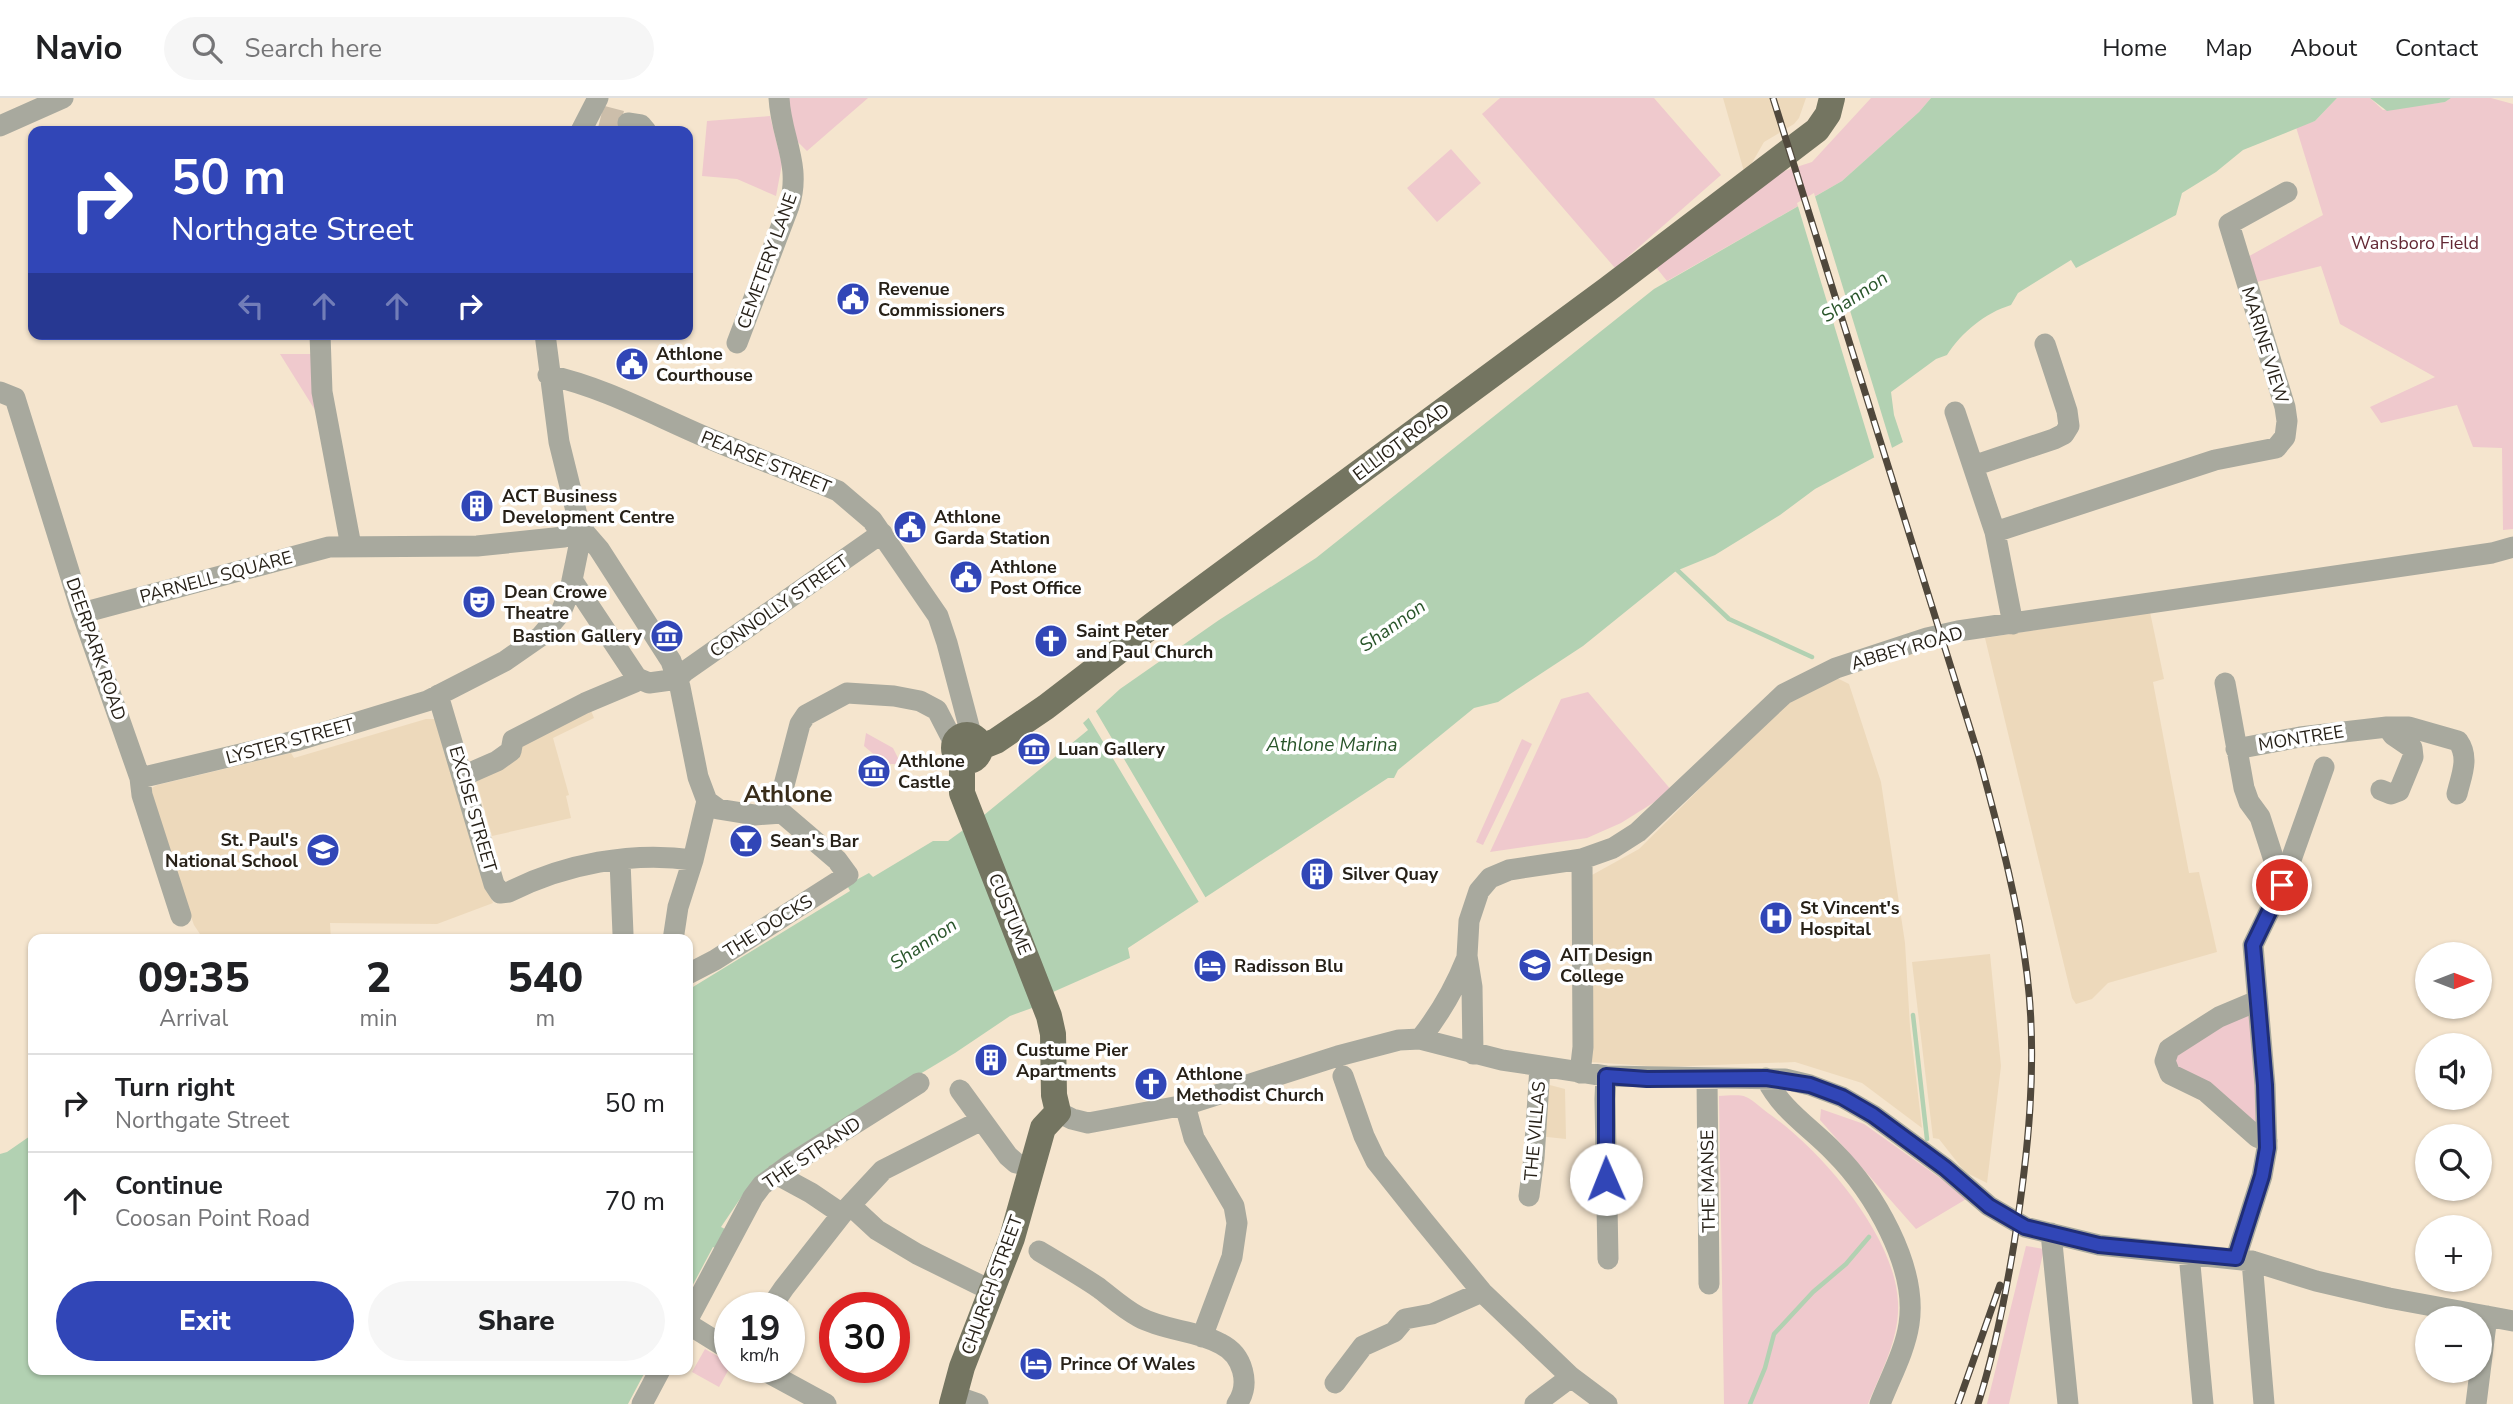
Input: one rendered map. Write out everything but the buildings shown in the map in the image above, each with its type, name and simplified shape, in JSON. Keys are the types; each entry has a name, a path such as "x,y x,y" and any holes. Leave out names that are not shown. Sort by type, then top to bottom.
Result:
{"main road":[{"name":"ELLIOT ROAD","path":"967,746 996,741 1046,707 1154,624 1608,289 1816,131 1828,114 1832,98"},
{"name":"CUSTUME","path":"967,746 962,793 1049,1016 1054,1034 1054,1095 1058,1112"},
{"name":"CHURCH STREET","path":"962,1401 962,1367 1015,1239 1043,1128 1058,1112"}],"street":[{"path":"0,126 63,98"},
{"name":"CEMETERY LANE","path":"737,342 789,206 794,186 792,157 782,125 779,98"},
{"name":"MARINE VIEW","path":"1995,532 2215,460 2272,450 2283,442 2287,428 2285,407 2229,224 2287,192"},
{"path":"320,340 322,392 351,546"},
{"path":"545,340 559,442 583,529 666,652 678,679 689,742 707,801 678,907 674,934"},
{"path":"1973,466 2054,439 2067,430 2069,420 2045,344"},
{"name":"PEARSE STREET","path":"548,375 575,381 838,491 866,514 882,533 938,616 947,643 967,746"},
{"name":"DEERPARK ROAD","path":"0,392 15,398 82,613 140,778 142,795 181,916"},
{"path":"1955,412 1995,532 2013,624"},
{"name":"PARNELL SQUARE","path":"82,613 329,547 431,548 530,541 564,537 583,529"},
{"name":"LYSTER STREET","path":"140,778 299,740 438,695 505,661 541,636 561,612 572,580 583,529"},
{"name":"CONNOLLY STREET","path":"678,679 684,672 882,533"},
{"name":"ABBEY ROAD","path":"1473,1054 1472,987 1467,956 1469,921 1479,891 1490,878 1509,870 1581,859 1613,848 1638,832 1784,694 1836,668 1927,638 2492,553 2513,547"},
{"path":"572,580 637,678 649,682 678,679"},
{"path":"463,776 511,751 513,740 637,678"},
{"name":"MONTREE","path":"2225,683 2246,797 2260,817 2282,885"},
{"path":"707,801 718,809 755,815 777,811 800,724 806,716 847,693 894,696 930,705 967,746"},
{"name":"EXCISE STREET","path":"438,695 494,884 500,893 580,865 678,858 693,860"},
{"path":"2377,727 2412,748 2413,757 2399,791 2390,794 2381,790"},
{"name":"MONTREE","path":"2236,750 2300,737 2377,727 2409,727 2458,741 2465,762 2457,794"},
{"name":"MONTREE","path":"2244,1259 2267,1141 2253,945 2282,885 2324,767"},
{"name":"THE DOCKS","path":"693,971 848,875 824,848 777,811"},
{"path":"1580,1073 1583,1047 1581,859"},
{"path":"620,861 623,934"},
{"name":"ABBEY ROAD","path":"1420,1039 1439,1016 1455,988 1467,956"},
{"path":"2257,1001 2219,1017 2169,1049 2165,1061 2170,1074 2205,1091 2257,1137 2267,1141"},
{"path":"1058,1112 1088,1123 1185,1105 1378,1044 1399,1040 1420,1039 1473,1054 1606,1076 1647,1079 1766,1078 1810,1085 1842,1097 1873,1115 1945,1168 1989,1206 2023,1226 2099,1245 2244,1259 2316,1281 2427,1306"},
{"name":"THE VILLAS","path":"1529,1196 1540,1067"},
{"path":"1343,1076 1366,1141 1376,1161 1399,1190 1482,1292 1571,1377 1607,1404"},
{"path":"1606,1076 1608,1259"},
{"name":"THE MANSE","path":"1707,1077 1709,1284"},
{"path":"1766,1078 1774,1096 1834,1151 1851,1171 1882,1216 1900,1258 1910,1302 1909,1325 1880,1404"},
{"name":"THE STRAND","path":"693,1310 762,1185 919,1083"},
{"path":"960,1090 1008,1156 1016,1163 1032,1166"},
{"path":"1185,1105 1194,1138 1234,1206 1237,1223 1232,1258 1202,1337"},
{"path":"781,1292 847,1210 887,1168 982,1120"},
{"path":"776,1174 847,1210 907,1248 992,1291"},
{"path":"2051,1233 2068,1404"},
{"path":"1039,1251 1137,1317 1166,1329 1222,1344 1238,1359 1243,1372 1244,1393 1237,1404"},
{"path":"2189,1254 2203,1404"},
{"path":"2244,1259 2264,1404"},
{"path":"1335,1383 1363,1346 1394,1332 1405,1319 1432,1314 1482,1292"},
{"path":"2492,1317 2513,1321"},
{"path":"693,1327 714,1340"},
{"path":"642,1404 657,1375"},
{"path":"1535,1404 1571,1377"},
{"path":"787,1383 826,1404"},
{"path":"2476,1404 2479,1383"}],"shaded area":[{"path":"1723,98 1806,98 1799,118 1794,124 1764,142 1745,175"},
{"path":"2150,612 2164,679 2153,682 2189,873 2199,872 2217,952 2108,983 2092,999 2076,1004 2072,998 1985,638"},
{"name":"St Vincent's Hospital","path":"1837,678 1849,684 1881,782 1905,943 1910,1027 1922,1128 1862,1083 1795,1062 1662,1067 1590,1062 1592,875 1639,849 1786,703"},
{"path":"589,706 594,718 553,738 569,795 566,796 571,818 492,836 475,776 516,743"},
{"name":"St. Paul's National School","path":"426,719 435,719 493,903 437,924 330,923 331,934 200,934 194,925 149,799 150,789 157,785 291,753 294,758"},
{"path":"1990,954 2001,1066 1987,1183 1965,1172 1939,1139 1933,1138 1912,962"},
{"path":"1542,1083 1565,1089 1566,1139 1538,1136"}],"green space":[{"path":"783,98 868,98 807,151 797,141"},
{"path":"1500,98 1654,98 1721,175 1615,268 1482,114"},
{"path":"1871,98 1931,98 1842,181 1667,281 1655,266 1781,172 1812,162"},
{"name":"Wansboro Field","path":"2337,98 2370,98 2383,110 2445,102 2451,98 2491,98 2513,104 2513,529 2503,530 2502,448 2473,447 2457,405 2381,423 2370,407 2435,377 2340,324 2321,266 2253,283 2244,259 2323,215 2296,127 2315,121"},
{"path":"770,116 782,164 776,196 737,179 702,176 707,121"},
{"path":"1451,149 1481,183 1437,222 1407,188"},
{"path":"280,354 312,354 315,410"},
{"path":"1588,692 1672,791 1621,823 1587,838 1490,852 1561,699"},
{"path":"866,733 893,748 901,764 885,764 864,746"},
{"path":"1522,739 1532,744 1483,845 1476,842"},
{"path":"2247,1015 2251,1018 2261,1117 2255,1123 2174,1065 2177,1049 2230,1017"},
{"path":"1719,1096 1749,1098 1810,1148 1851,1196 1884,1249 1894,1276 1898,1315 1889,1355 1868,1404 1724,1404"},
{"path":"1821,1109 1864,1124 1968,1198 1916,1229 1820,1120"},
{"path":"2026,1246 2044,1249 2009,1404 1987,1404"},
{"path":"705,1349 714,1354 714,1383 721,1383 719,1387 693,1373"}],"water":[{"path":"1931,98 2337,98 2315,121 2243,150 2216,172 2182,193 2176,215 2076,268 2071,260 2018,293 2011,305 1975,324 1947,355 1936,359 1891,392 1894,415 1903,442 1815,489 1780,515 1715,555 1676,571 1583,646 1498,702 1474,708 1398,770 1394,778 1388,778 1128,948 1130,958 1053,992 1032,1008 1010,1016 955,1053 769,1167 742,1196 721,1227 727,1230 717,1249 713,1247 693,1285 693,987 850,891 847,885 869,873 873,877 933,841 948,841 1088,730 1083,723 1120,689 1219,620 1316,558 1654,289 1842,181"},
{"path":"2370,98 2451,98 2445,102 2387,111"},
{"path":"28,1137 28,1375 643,1375 628,1404 0,1404 0,1154"}],"pier":[{"path":"1814,193 1893,451 1875,460 1797,203"},
{"path":"1094,708 1207,900 1200,904 1087,715"}],"waterway":[{"path":"1674,567 1729,619 1812,657"},
{"path":"1913,1015 1927,1139"},
{"path":"1750,1404 1765,1368 1774,1334 1813,1292 1846,1264 1869,1237"}],"tunnel":[{"path":"601,116 628,123"}],"railway":[{"path":"1773,98 1979,757 2007,864 2023,946 2032,1042 2027,1143 2007,1284 1978,1404"},
{"path":"1958,1404 2000,1285"}],"place":[{"name":"Revenue Commissioners","path":"853,299"},
{"name":"Athlone Courthouse","path":"632,364"},
{"name":"ACT Business Development Centre","path":"477,506"},
{"name":"Athlone Garda Station","path":"910,527"},
{"name":"Athlone Post Office","path":"966,577"},
{"name":"Dean Crowe Theatre","path":"479,602"},
{"name":"Bastion Gallery","path":"667,636"},
{"name":"Saint Peter and Paul Church","path":"1051,641"},
{"name":"Luan Gallery","path":"1034,749"},
{"name":"Athlone Castle","path":"874,771"},
{"name":"Sean's Bar","path":"746,841"},
{"name":"St. Paul's National School","path":"323,850"},
{"name":"Silver Quay","path":"1317,874"},
{"name":"St Vincent's Hospital","path":"1776,918"},
{"name":"AIT Design College","path":"1535,965"},
{"name":"Radisson Blu","path":"1210,966"},
{"name":"Custume Pier Apartments","path":"991,1060"},
{"name":"Athlone Methodist Church","path":"1151,1084"},
{"name":"Prince Of Wales","path":"1036,1364"}],"district":[{"name":"Athlone","path":"788,794"}],"route":[{"path":"1606,1179 1606,1076 1647,1079 1785,1079 1842,1097 1873,1115 1945,1168 1989,1206 2025,1227 2099,1245 2236,1258 2262,1176 2267,1148 2265,1085 2253,945 2282,885"}],"water label":[{"name":"Shannon","path":"1854,296"},
{"name":"Shannon","path":"1392,625"},
{"name":"Athlone Marina","path":"1332,744"},
{"name":"Shannon","path":"923,943"}]}
